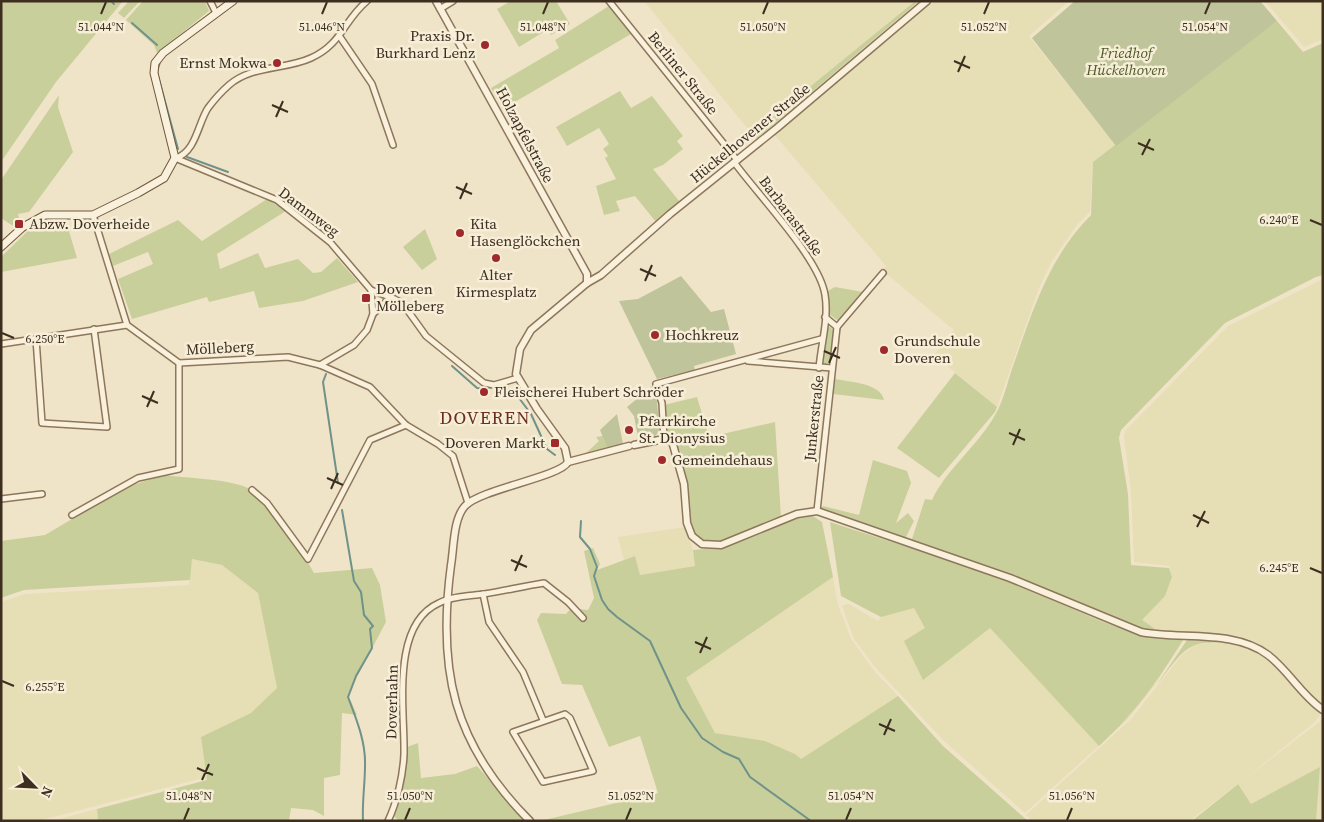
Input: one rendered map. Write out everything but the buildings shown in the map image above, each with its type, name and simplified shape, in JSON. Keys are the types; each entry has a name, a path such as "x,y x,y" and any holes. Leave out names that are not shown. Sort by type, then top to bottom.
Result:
{"main road":[{"path":"1,248 28,224 45,215 92,215 158,182 168,173 178,157 154,73 158,60 233,1"}],"street":[{"path":"210,1 216,13"},
{"path":"178,157 186,151 193,141 207,109 230,84 241,77 260,70 310,58 340,37 356,12 367,1"},
{"name":"Holzapfelstraße","path":"436,1 506,124 587,274 587,283"},
{"path":"440,9 453,1"},
{"name":"Berliner Straße","path":"609,1 735,161"},
{"name":"Hückelhovener Straße","path":"518,378 516,368 520,349 531,330 587,283 601,275 927,1"},
{"path":"340,37 372,84 393,145"},
{"name":"Dammweg","path":"178,157 277,200 330,242 370,290"},
{"name":"Barbarastraße","path":"735,161 803,250 820,277 826,295 818,368"},
{"path":"1,344 127,325 92,215"},
{"path":"825,317 837,327 883,272"},
{"path":"320,365 354,344 367,330 373,314 370,290 391,297 403,304 426,336 484,383 494,385 518,378 565,448 568,462"},
{"path":"373,314 391,297"},
{"name":"Mölleberg","path":"127,325 179,363 288,357 320,365 370,387 406,425 438,444 453,456 468,504"},
{"name":"Junkerstraße","path":"817,511 837,327"},
{"path":"36,339 42,423 107,427 94,329"},
{"path":"664,438 662,403 656,384 821,339"},
{"path":"745,360 832,368"},
{"path":"72,515 138,478 179,469 179,363"},
{"path":"252,490 267,503 308,559 370,440 406,425"},
{"path":"530,821 500,790 473,746 463,722 449,673 445,622 446,600 459,515 468,504 551,472 566,465 568,462 664,438 672,441 678,455 684,484 687,523 692,536 702,544 721,545 797,514 817,511 1010,578 1140,632 1163,636 1221,639 1247,643 1268,655 1302,693 1323,710"},
{"path":"1,499 42,494"},
{"path":"446,600 544,583 568,602 583,618"},
{"path":"483,594 489,622 523,672 543,720"},
{"name":"Doverhahn","path":"388,821 404,756 403,715 409,637 416,622 426,611 446,600"},
{"path":"565,714 570,718 592,771 543,782 513,732 543,720 565,714"}],"shaded area":[{"path":"644,1 919,1 914,2 752,134"},
{"path":"935,1 1069,1 1029,36 1116,146 1093,162 1090,212 1077,225 1052,261 1039,288 997,407 934,355 954,330 883,271 886,266 774,134"},
{"path":"1265,1 1323,1 1323,39 1304,47"},
{"path":"1323,279 1323,706 1270,651 1254,641 1235,635 1153,630 1154,628 1141,620 1165,596 1172,577 1169,566 1134,562 1131,493 1124,436 1125,431 1228,326"},
{"path":"685,527 693,550 695,566 640,575 635,556 624,560 618,537"},
{"path":"192,559 222,565 258,593 277,688 251,713 201,737 207,780 203,778 38,821 1,821 1,602 25,594 189,585"},
{"path":"833,577 838,605 851,639 875,672 898,696 801,759 765,741 715,733 686,678"},
{"path":"1042,595 1126,630 1165,640 1183,640 1155,685 1128,719 1025,813 944,741 875,667 854,639 842,606 851,605 878,621 881,617 846,598"},
{"path":"1236,643 1257,651 1268,658 1321,713 1315,722 1242,781 1323,719 1323,821 1316,821 1320,767 1251,804 1237,784 1190,821 1032,821 1026,815 1130,720 1182,655 1196,644"},
{"path":"97,809 98,821 52,821"}],"green space":[{"path":"1,1 123,1 56,82 1,162"},
{"path":"129,1 140,1 124,18 118,13"},
{"path":"143,1 205,1 209,11 157,53 154,45 126,20"},
{"path":"511,1 556,1 570,24 551,35 547,30 519,47 497,9"},
{"name":"Friedhof Hückelhoven","path":"1075,1 1260,1 1277,21 1116,146 1032,38"},
{"path":"914,2 917,3 756,139 752,134"},
{"path":"609,6 631,34 503,109 491,88 559,48 555,40"},
{"path":"1277,21 1303,52 1323,43 1323,275 1225,323 1121,430 1119,438 1128,494 1131,565 1169,568 1172,577 1165,596 1142,620 1154,628 1153,630 1214,633 1243,638 1257,643 1276,657 1323,706 1316,702 1263,648 1242,638 1152,632 1131,626 819,509 823,506 859,515 873,460 907,471 911,483 896,523 908,513 914,521 906,537 912,539 925,499 932,500 938,488 980,437 998,410 1034,307 1052,268 1063,249 1091,215 1093,162"},
{"path":"620,91 631,108 652,96 683,136 677,141 683,149 663,165 653,169 680,202 656,222 635,196 616,201 620,211 604,215 596,186 616,179 605,158 608,156 603,149 609,144 599,128 567,146 556,127"},
{"path":"59,95 58,107 73,152 29,212 18,214 19,218 13,226 1,218 1,180"},
{"path":"267,199 286,211 217,254 220,269 258,253 265,268 298,259 313,273 321,272 337,258 358,282 303,301 259,308 254,291 209,302 207,297 132,319 118,279 153,264 148,252 113,266 109,254 178,220 202,241"},
{"path":"47,219 66,221 77,258 1,272 1,257 35,224"},
{"path":"425,229 437,259 422,270 403,247"},
{"path":"681,276 711,312 724,309 736,354 694,366 695,370 657,379 619,301 638,299"},
{"path":"835,287 863,292 842,319 837,320 829,314 826,292"},
{"path":"830,327 833,330 830,361 825,365 822,361 827,328"},
{"path":"955,373 997,407 995,412 939,478 897,448"},
{"path":"835,379 856,382 871,387 882,394 884,400 833,394"},
{"path":"655,384 660,431 653,438 639,442 634,416 627,407"},
{"path":"697,397 709,437 775,422 781,517 719,543 702,542 693,530 689,516 682,457 676,445 666,435 664,405"},
{"path":"617,414 623,444 608,449 600,430"},
{"path":"603,436 608,449 584,455 599,441 596,437"},
{"path":"164,475 233,483 252,490 278,516 295,540 314,573 372,568 380,585 386,622 357,677 349,697 357,715 342,713 340,775 324,778 324,816 313,810 291,808 289,821 98,821 97,809 207,780 201,737 251,713 277,688 258,593 222,565 192,559 190,580 24,590 1,598 1,541 45,535 126,487"},
{"path":"810,514 822,522 833,577 686,678 715,733 765,741 795,754 801,759 898,696 943,746 1028,821 540,821 658,793 640,736 609,747 582,685 562,684 537,620 541,613 566,614 572,607 584,616 580,609 588,610 594,598 584,551 593,548 600,564 597,570 635,556 640,575 695,566 693,550 725,547 799,516"},
{"path":"830,522 1011,582 1117,627 1160,638 1183,640 1145,696 1099,746 990,628 923,680 904,641 925,628 914,608 881,617 841,596"},
{"path":"1187,640 1222,642 1201,643 1185,651 1156,686"},
{"path":"418,743 421,778 455,774 477,766 526,821 399,821 394,816 404,775 407,747"},
{"path":"1320,767 1316,821 1192,821 1238,784 1251,804"}],"waterway":[{"path":"111,1 114,4"},
{"path":"132,23 157,45"},
{"path":"160,62 157,72 178,149"},
{"path":"187,157 228,172"},
{"path":"452,366 477,388 485,389 494,386 513,390 531,414 547,449 555,455"},
{"path":"326,374 323,382 338,483"},
{"path":"342,510 354,581 361,592 364,615 373,626 370,629 372,648 356,676 348,697 360,730 364,748 363,821"},
{"path":"581,521 580,537 590,549 597,567 594,576 602,600 617,617 650,641 681,708 702,738 723,752 739,759 750,777 811,821"}],"place":[{"name":"Praxis Dr. Burkhard Lenz","path":"485,45"},
{"name":"Ernst Mokwa","path":"277,63"},
{"name":"Abzw. Doverheide","path":"19,224"},
{"name":"Kita Hasenglöckchen","path":"460,233"},
{"name":"Alter Kirmesplatz","path":"496,258"},
{"name":"Doveren Mölleberg","path":"366,298"},
{"name":"Hochkreuz","path":"655,335"},
{"name":"Grundschule Doveren","path":"884,350"},
{"name":"Fleischerei Hubert Schröder","path":"484,392"},
{"name":"Pfarrkirche St. Dionysius","path":"629,430"},
{"name":"Doveren Markt","path":"555,443"},
{"name":"Gemeindehaus","path":"662,460"}],"district":[{"name":"DOVEREN","path":"485,418"}]}
